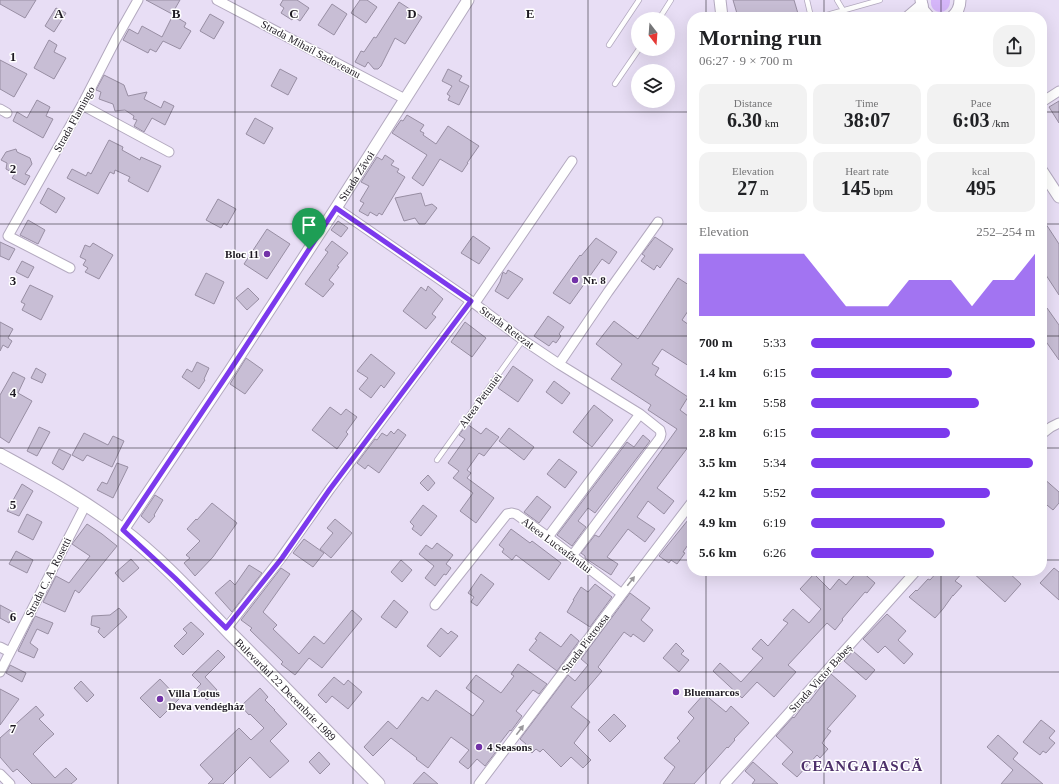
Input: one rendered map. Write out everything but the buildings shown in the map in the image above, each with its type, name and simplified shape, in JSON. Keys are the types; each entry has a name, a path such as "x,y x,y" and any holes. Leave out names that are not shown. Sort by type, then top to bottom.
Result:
{"main road":[{"name":"Bulevardul 22 Decembrie 1989","path":"0,455 38,475 86,504 123,530 226,628 378,784"}],"street":[{"name":"Strada Flamingo","path":"70,268 8,236 82,105 138,0"},
{"name":"Strada Mihail Sadoveanu","path":"216,0 405,99"},
{"name":"Strada Zăvoi","path":"123,530 229,372 336,208 468,0"},
{"path":"720,0 721,12"},
{"path":"913,12 922,3"},
{"path":"1047,99 1059,91"},
{"path":"82,105 169,152"},
{"path":"226,628 282,558 330,489 473,302 572,161"},
{"path":"1047,179 1059,197"},
{"name":"Strada Retezat","path":"336,208 473,302 523,340 640,414 660,430 660,438 572,556"},
{"path":"559,364 658,222"},
{"path":"548,537 640,414"},
{"path":"1047,430 1059,423"},
{"name":"Strada C. A. Rosetti","path":"0,672 86,504"},
{"name":"Strada Pietroasa","path":"480,784 687,509"},
{"name":"Aleea Luceafărului","path":"435,605 507,514 512,513 516,514 548,537 622,594"},
{"name":"Strada Victor Babeș","path":"725,784 912,576"},
{"path":"0,647 10,652"},
{"path":"0,774 10,784"}],"lane":[{"path":"609,45 639,0"},
{"path":"663,12 671,0"},
{"path":"807,0 810,12"},
{"path":"837,0 843,10"},
{"path":"836,12 880,0"},
{"path":"615,84 633,56"},
{"name":"Aleea Petuniei","path":"437,460 523,340"}],"shaded area":[{"path":"931,0 950,0 947,9 940,12 933,9"}],"place":[{"name":"Bloc 11","path":"267,254"},
{"name":"Nr. 8","path":"575,280"},
{"name":"Bluemarcos","path":"676,692"},
{"name":"Villa Lotus Deva vendégház","path":"160,699"},
{"name":"4 Seasons","path":"479,747"}],"district":[{"name":"CEANGAIASCĂ","path":"862,766"}],"route":[{"path":"336,208 471,301 330,489 282,558 226,628 156,559 123,530 309,249 336,208"}]}
